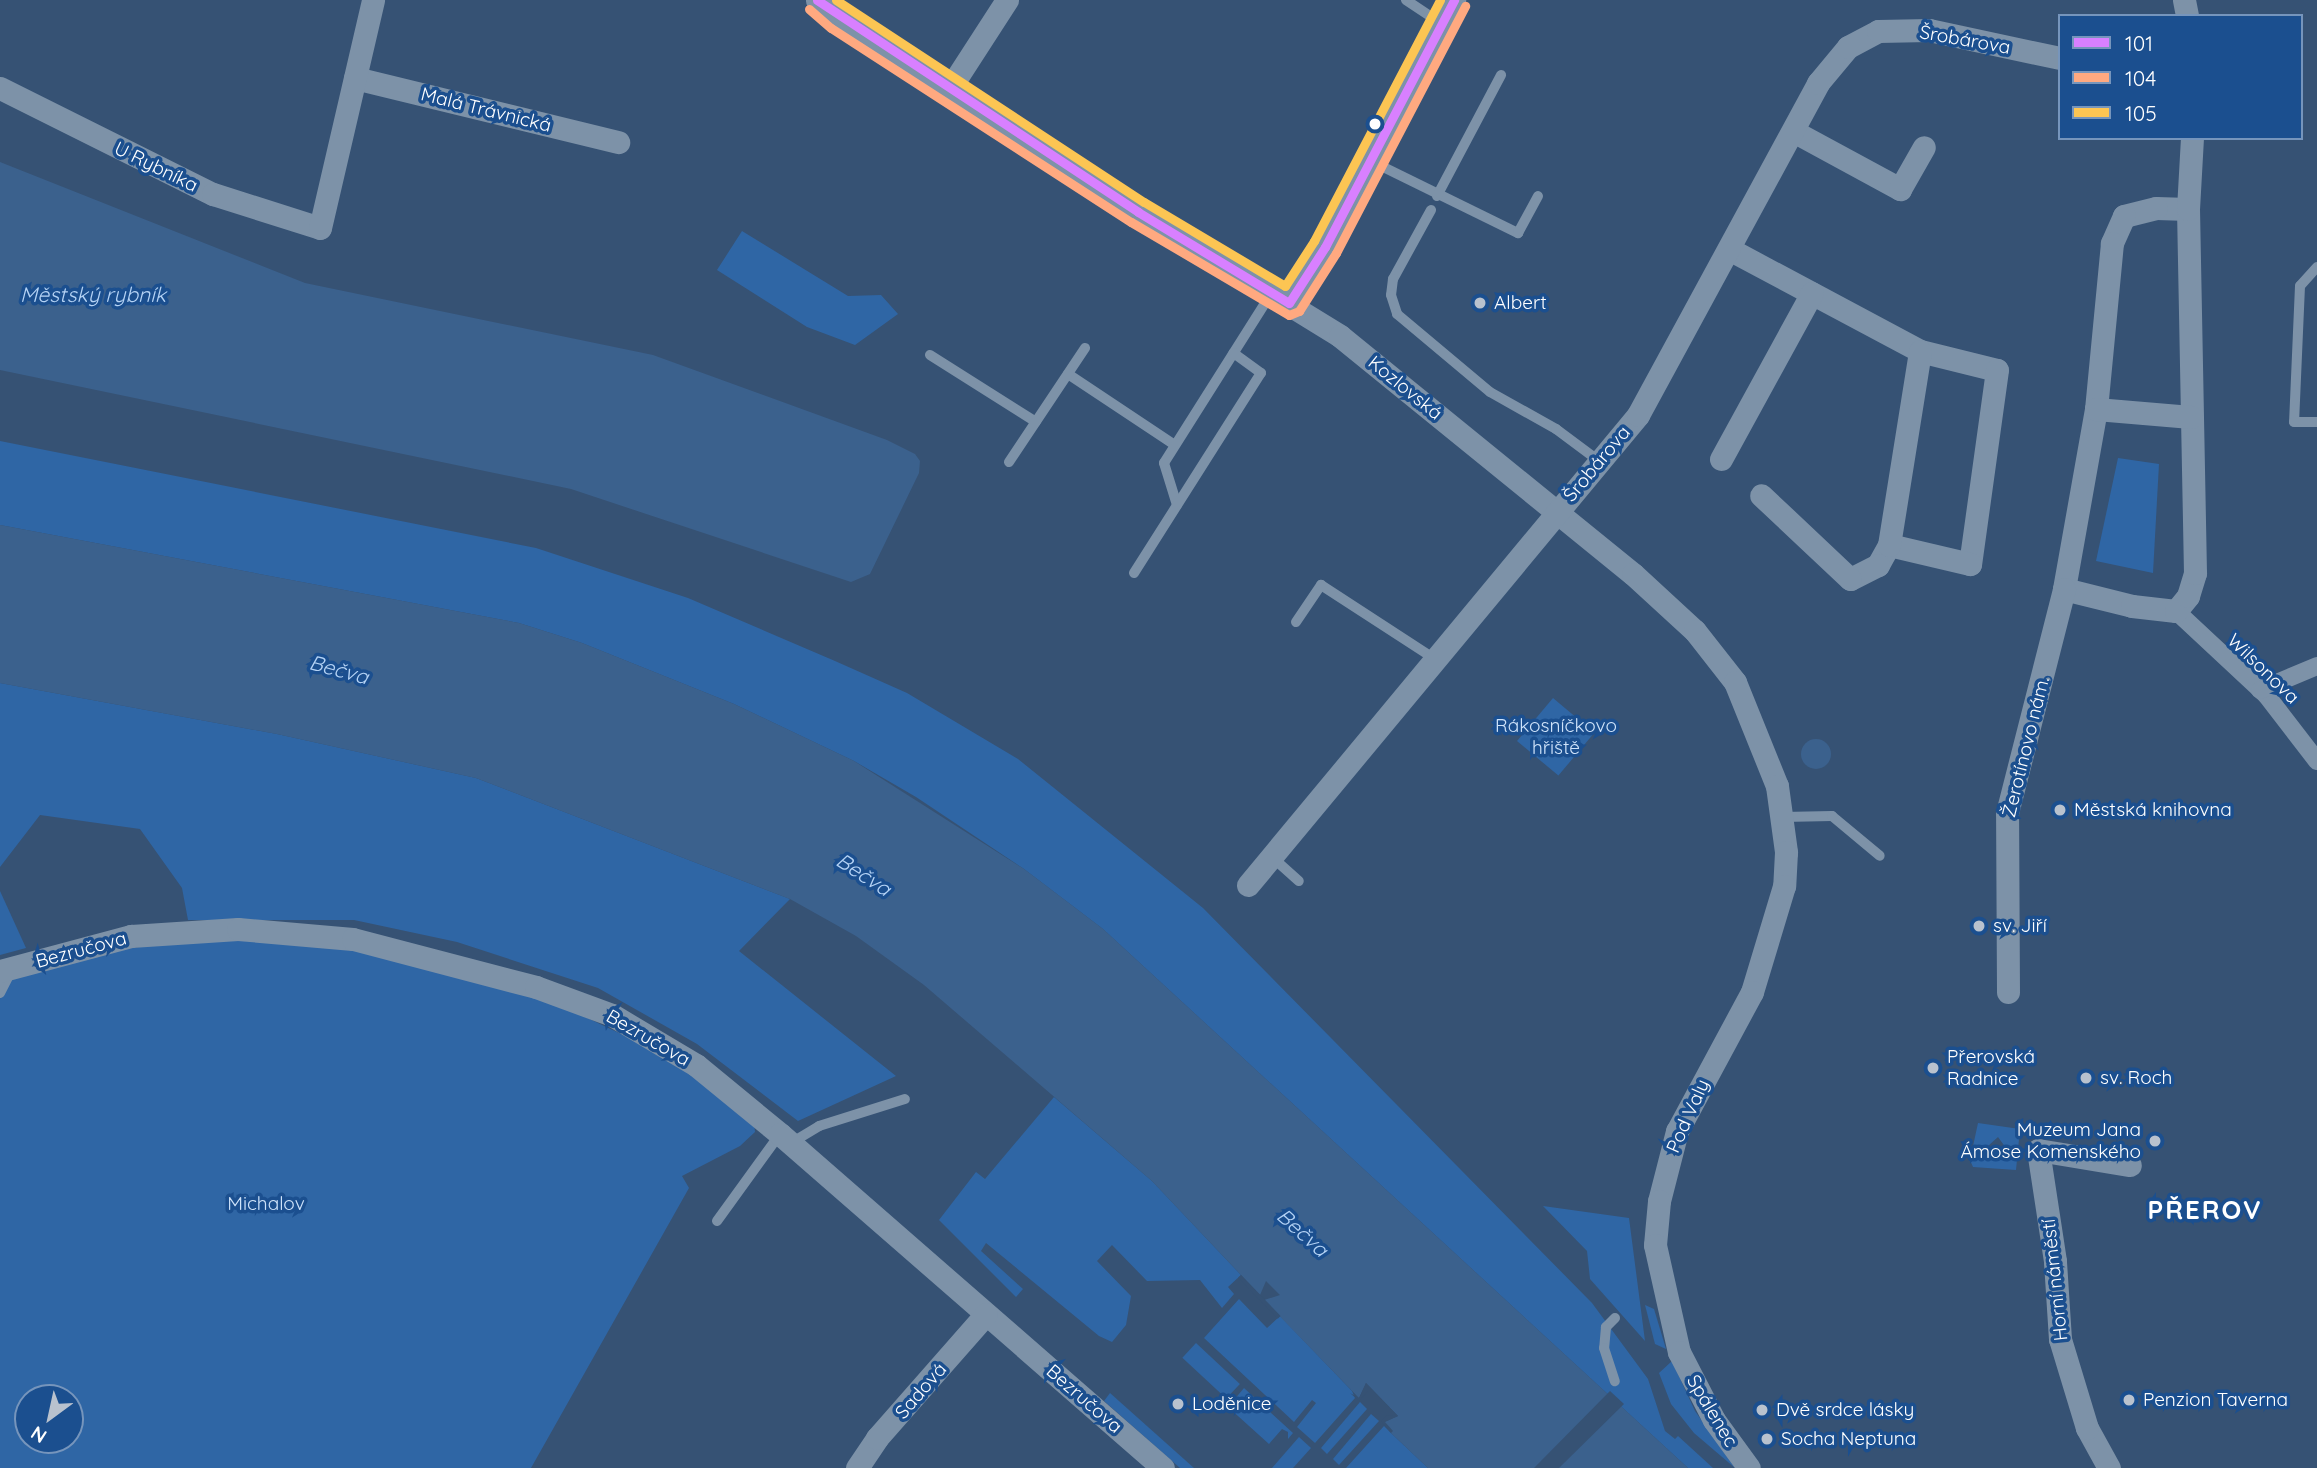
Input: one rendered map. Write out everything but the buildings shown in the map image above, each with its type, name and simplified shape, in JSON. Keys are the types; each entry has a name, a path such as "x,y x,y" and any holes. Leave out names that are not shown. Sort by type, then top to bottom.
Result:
{"street":[{"path":"355,78 373,0"},
{"name":"Kozlovská","path":"817,0 838,18 1340,336 1668,604 1717,657 1735,682 1766,751 1783,817 1784,886 1773,934"},
{"path":"950,88 1007,0"},
{"path":"1280,299 1371,161 1454,0"},
{"name":"Šrobárova","path":"1248,886 1638,415 1818,83 1848,47 1878,31 1929,30 2058,58"},
{"name":"Malá Trávnická","path":"355,78 618,142"},
{"name":"U Rybníka","path":"0,88 203,189 320,228 355,78"},
{"path":"1793,131 1900,189 1924,147"},
{"path":"2064,589 2132,606 2176,611 2188,596 2195,573 2188,209 2192,140"},
{"name":"Žerotínovo nám.","path":"2008,992 2007,813 2064,589 2096,408 2112,243 2124,216 2156,208 2188,209"},
{"path":"1729,249 1920,351 1997,370 1970,564 1889,545"},
{"path":"1721,459 1812,293"},
{"path":"1761,495 1850,579 1878,565 1889,545 1920,351"},
{"path":"2096,408 2191,417"},
{"name":"Wilsonova","path":"2176,611 2260,690 2316,757"},
{"path":"2260,690 2317,666"},
{"name":"Bezručova","path":"6,970 131,936 238,929 353,939 536,987 612,1015 696,1065 785,1138 1163,1468"},
{"name":"Pod Valy","path":"1679,1352 1655,1245 1666,1168 1677,1131 1752,992 1773,934"},
{"name":"Horní náměstí","path":"2109,1468 2087,1428 2060,1339 2055,1261 2038,1150 2130,1165"},
{"name":"Sadová","path":"857,1468 877,1438 986,1314"},
{"name":"Spálenec","path":"1679,1352 1714,1420 1749,1468"}],"lane":[{"path":"1406,0 1442,24"},
{"path":"1437,196 1501,75"},
{"path":"1371,161 1437,196 1518,233 1538,195"},
{"path":"1431,210 1393,279 1391,295 1398,314 1490,392 1556,429 1599,461"},
{"path":"2317,267 2300,286 2294,422 2317,422"},
{"path":"1177,505 1164,463 1233,353 1280,299"},
{"path":"1009,462 1085,348"},
{"path":"1134,573 1261,373 1233,353"},
{"path":"930,355 1035,422"},
{"path":"1068,374 1175,444"},
{"path":"1296,622 1321,585 1435,659"},
{"path":"1783,817 1832,816 1880,856"},
{"path":"1272,857 1300,881"},
{"path":"0,993 6,970"},
{"path":"717,1221 785,1138 905,1099"},
{"path":"1615,1318 1606,1327 1604,1348 1615,1381"}],"green space":[{"path":"742,231 848,296 881,295 898,314 855,345 807,327 717,270"},
{"path":"0,441 536,548 688,598 835,661 907,693 1018,759 1203,908 1592,1303 1648,1379 1665,1431 1675,1439 1678,1436 1713,1468 1688,1468 1103,929 1024,869 916,797 854,761 734,704 582,643 519,623 0,525"},
{"path":"2118,458 2159,464 2153,573 2096,561"},
{"path":"0,683 277,734 476,778 790,899 739,951 896,1076 798,1121 697,1044 598,988 457,942 354,920 188,920 182,888 140,829 40,815 0,867"},
{"name":"Rákosníčkovo hřiště","path":"1553,698 1594,733 1558,776 1517,741"},
{"path":"0,891 26,948 0,955"},
{"name":"Michalov","path":"209,938 315,940 535,993 663,1054 754,1123 755,1132 740,1146 682,1176 689,1188 531,1468 0,1468 0,981 109,951"},
{"path":"1054,1097 1152,1181 1241,1275 1228,1287 1234,1294 1222,1308 1200,1280 1147,1281 1112,1245 1097,1261 1131,1296 1126,1325 1112,1342 1099,1336 986,1243 981,1251 1023,1289 1016,1297 939,1220 976,1172 985,1179"},
{"path":"1978,1123 2020,1129 2016,1170 1973,1167 1970,1160","holes":["1998,1137 2006,1148 1998,1155 1988,1146"]},
{"path":"1543,1206 1629,1218 1645,1341 1590,1279 1587,1251"},
{"path":"1239,1299 1267,1328 1280,1316 1352,1391 1355,1398 1315,1443 1297,1427 1316,1403 1312,1400 1294,1422 1204,1338"},
{"path":"1645,1305 1654,1309 1666,1349 1655,1344"},
{"path":"1196,1343 1240,1384 1226,1399 1182,1358"},
{"path":"1672,1361 1695,1411 1735,1468 1694,1433 1671,1404 1659,1373"},
{"path":"1244,1388 1293,1433 1288,1439 1288,1432 1282,1429 1269,1444 1228,1407"},
{"path":"1110,1393 1194,1468 1180,1468 1104,1401"},
{"path":"1360,1402 1367,1409 1327,1454 1321,1448"},
{"path":"1371,1414 1379,1421 1339,1465 1333,1459"},
{"path":"1384,1426 1391,1433 1428,1468 1346,1468"},
{"path":"1299,1437 1311,1448 1293,1468 1272,1468"}],"water":[{"name":"Městský rybník","path":"0,162 305,283 653,355 887,440 915,454 920,461 919,473 870,574 851,582 571,489 0,370"},
{"name":"Bečva","path":"0,525 519,623 582,643 734,704 854,761 1024,869 1103,929 1688,1468 1428,1468 1391,1433 1384,1422 1398,1416 1366,1383 1359,1398 1264,1300 1280,1295 1266,1281 1260,1295 1152,1181 924,985 856,936 790,899 476,778 277,734 0,683"},
{"path":"1816,739 1827,743 1831,754 1827,765 1816,769 1805,765 1801,754 1805,743"}],"pier":[{"path":"1241,1275 1281,1316 1278,1319 1238,1278"},
{"path":"1366,1383 1398,1416 1385,1422 1393,1431 1391,1433 1381,1421 1387,1415 1393,1416 1368,1391 1359,1401 1350,1393 1359,1398"},
{"path":"1610,1391 1624,1404 1559,1468 1534,1468"}],"transit line":[{"name":"101","path":"817,0 1138,212 1289,303 1325,247 1454,0"},
{"name":"105","path":"836,0 1144,202 1285,286 1314,241 1440,0"},
{"name":"104","path":"809,9 831,28 1131,222 1289,315 1299,311 1336,253 1465,6"}],"place":[{"name":"Albert","path":"1480,303"},
{"name":"Městská knihovna","path":"2060,810"},
{"name":"sv. Jiří","path":"1979,926"},
{"name":"Přerovská Radnice","path":"1933,1068"},
{"name":"sv. Roch","path":"2086,1078"},
{"name":"Muzeum Jana Ámose Komenského","path":"2155,1141"},
{"name":"Penzion Taverna","path":"2129,1400"},
{"name":"Loděnice","path":"1178,1404"},
{"name":"Dvě srdce lásky","path":"1762,1410"},
{"name":"Socha Neptuna","path":"1767,1439"}],"district":[{"name":"PŘEROV","path":"2205,1210"}]}
